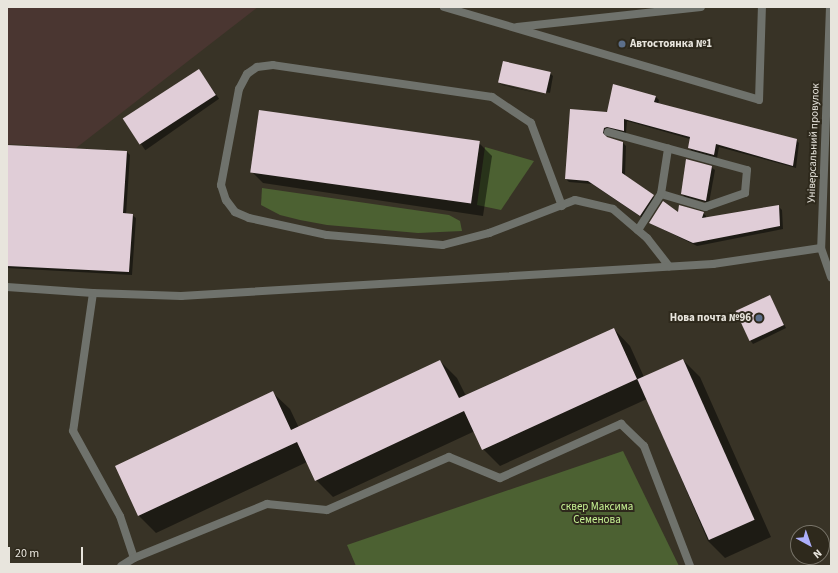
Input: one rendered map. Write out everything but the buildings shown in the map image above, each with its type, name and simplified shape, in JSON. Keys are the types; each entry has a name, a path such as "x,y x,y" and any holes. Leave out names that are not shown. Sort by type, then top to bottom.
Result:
{"street":[{"path":"444,7 759,100 762,7"},
{"path":"513,27 701,7"},
{"name":"Універсальний провулок","path":"830,7 829,100 821,248 831,278"},
{"path":"562,206 531,123 492,97 273,65 257,67 246,74 239,89 221,185 226,200 235,212 249,218 328,235 443,245 489,233 562,206 575,200 613,209 647,238 669,266"},
{"path":"608,132 747,170 745,193 705,207 661,194"},
{"path":"638,230 661,194 668,148"},
{"path":"7,287 93,293 181,296 713,264 821,248"},
{"path":"93,293 73,431 120,516 134,558"},
{"path":"122,566 134,558 267,504 327,510 449,457 500,478 621,424 644,446 690,566"}],"shaded area":[{"path":"7,7 258,7 76,148 7,144"}],"green space":[{"path":"485,147 534,161 501,210 477,205"},
{"path":"262,188 449,215 460,221 462,231 418,233 327,225 300,220 280,215 261,205"},
{"name":"сквер Максима Семенова","path":"623,451 679,566 356,566 347,545"}],"place":[{"name":"Автостоянка №1","path":"622,44"},
{"name":"Нова почта №96","path":"759,318"}]}
